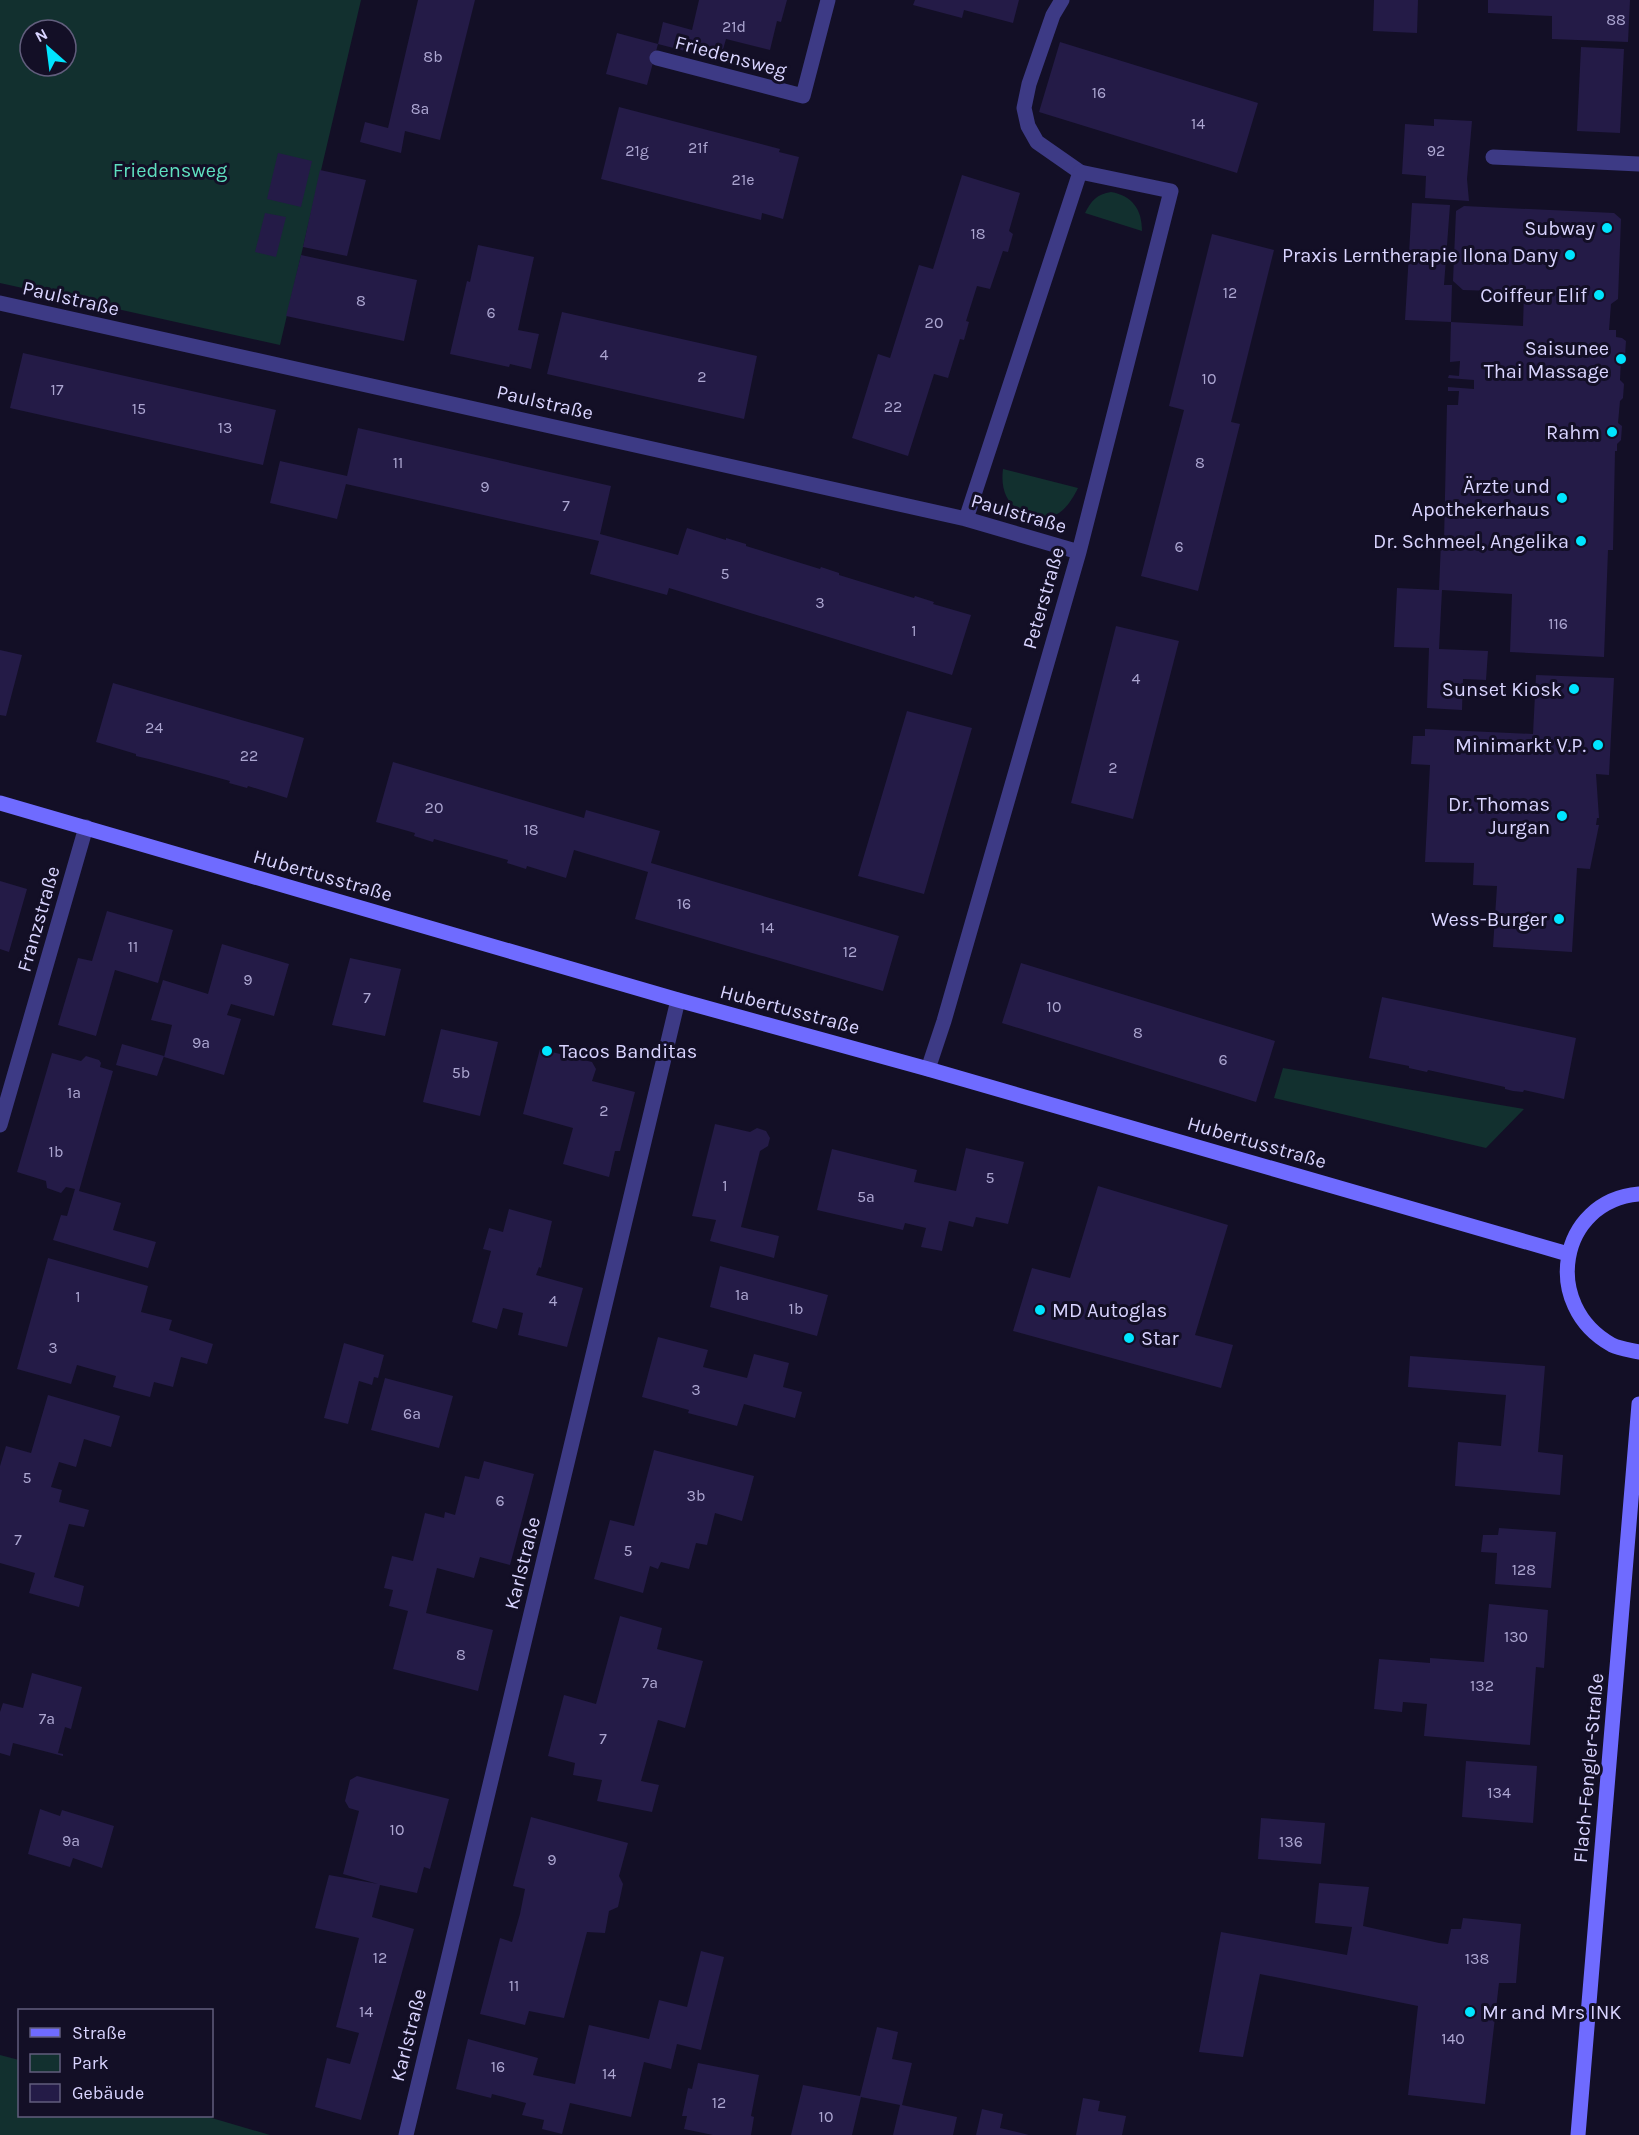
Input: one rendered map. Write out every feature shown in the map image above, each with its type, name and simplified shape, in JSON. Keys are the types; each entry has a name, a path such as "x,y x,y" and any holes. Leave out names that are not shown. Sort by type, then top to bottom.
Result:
{"street":[{"name":"Friedensweg","path":"657,58 803,96 828,0"},
{"name":"Peterstraße","path":"928,1069 944,1021 1079,552 1171,191 1080,172 1037,142 1028,126 1024,108 1029,84 1053,15 1062,0"},
{"path":"1493,157 1639,164"},
{"path":"966,519 1080,172"},
{"name":"Paulstraße","path":"0,303 966,519 1079,552"},
{"name":"Hubertusstraße","path":"0,803 678,1000 928,1069 1568,1254"},
{"name":"Franzstraße","path":"0,1125 86,827"},
{"name":"Karlstraße","path":"406,2135 678,1000"},
{"path":"1639,1194 1625,1195 1599,1207 1580,1228 1568,1254 1567,1282 1574,1308 1591,1330 1614,1346 1639,1352"},
{"name":"Flach-Fengler-Straße","path":"1578,2135 1639,1404"}],"green space":[{"name":"Friedensweg","path":"0,0 361,0 280,345 0,283"},
{"path":"1111,192 1125,197 1135,205 1142,223 1142,231 1085,213 1095,199"},
{"path":"1003,469 1078,488 1068,504 1053,516 1025,513 1012,505 1005,493"},
{"path":"1283,1068 1524,1109 1486,1148 1274,1098"},
{"path":"0,2055 18,2060 18,2117 208,2117 270,2135 0,2135"}],"building":[{"path":"418,0 475,0 440,140 405,131 401,153 360,142 365,122 388,128"},
{"path":"699,0 787,0 781,22 777,21 770,50 726,39 720,60 658,44 663,22 692,30"},
{"path":"915,0 1019,0 1013,23 964,10 962,18 913,5"},
{"path":"1374,0 1418,0 1417,33 1373,31"},
{"path":"1488,0 1630,0 1628,42 1552,39 1552,16 1488,13"},
{"path":"617,33 658,44 647,85 606,74"},
{"path":"1060,42 1258,103 1237,173 1039,112"},
{"path":"1581,47 1624,49 1620,133 1577,131"},
{"path":"619,107 780,149 779,152 799,157 783,219 762,213 761,220 601,179"},
{"path":"1434,119 1472,121 1467,179 1469,201 1425,198 1426,176 1402,174 1405,124 1434,126"},
{"path":"278,153 312,161 301,207 267,199"},
{"path":"320,170 366,180 347,256 303,247"},
{"path":"962,175 1020,193 1009,231 1013,234 1008,252 1003,251 990,289 977,286 966,321 969,322 964,340 960,339 948,378 934,374 908,456 852,438 878,354 890,358 919,265 933,269"},
{"path":"1412,203 1450,205 1444,285 1452,285 1451,322 1405,320"},
{"path":"1464,206 1614,213 1621,219 1618,299 1611,304 1609,330 1616,330 1616,337 1626,341 1625,356 1621,359 1620,380 1624,384 1618,423 1622,426 1621,440 1615,451 1613,550 1608,550 1604,657 1510,652 1512,594 1442,590 1439,649 1488,651 1486,680 1463,679 1462,710 1427,708 1429,648 1394,647 1397,588 1439,590 1441,542 1444,542 1447,405 1458,405 1459,391 1448,391 1448,387 1474,389 1474,380 1448,378 1449,375 1459,376 1460,361 1450,362 1451,322 1523,326 1524,292 1463,290 1453,281 1456,211"},
{"path":"265,213 286,217 276,257 255,252"},
{"path":"1212,234 1274,250 1231,422 1240,424 1198,591 1141,576 1184,410 1169,406"},
{"path":"478,245 534,257 518,330 539,334 531,369 510,364 509,367 450,354"},
{"path":"301,255 417,280 404,341 286,316"},
{"path":"562,312 757,356 744,419 547,374"},
{"path":"23,353 276,410 263,465 10,408"},
{"path":"358,428 611,486 600,534 678,555 687,528 746,544 746,546 820,569 821,567 839,573 839,575 914,598 915,596 971,615 952,675 669,588 667,595 590,574 599,541 346,484 337,519 270,503 280,461 347,476"},
{"path":"1116,626 1179,641 1133,819 1071,803"},
{"path":"0,650 22,655 6,716 0,715"},
{"path":"1536,675 1614,678 1609,775 1596,774 1599,818 1597,818 1596,825 1599,825 1590,869 1577,868 1572,952 1493,947 1497,886 1473,885 1474,863 1425,862 1430,765 1411,764 1413,736 1425,736 1425,729 1533,734"},
{"path":"113,683 304,738 287,798 136,756 136,754 96,742"},
{"path":"907,711 972,728 924,894 858,876"},
{"path":"393,762 584,818 586,810 660,831 651,863 899,936 883,991 635,919 648,872 574,850 566,878 527,866 526,869 507,863 508,860 434,839 433,842 414,836 415,833 376,822"},
{"path":"0,881 27,889 9,952 0,949"},
{"path":"107,911 173,930 158,983 115,970 96,1036 58,1025 78,958 92,961"},
{"path":"222,944 289,964 274,1016 231,1004 227,1015 241,1019 224,1075 164,1057 172,1025 151,1020 163,980 208,994"},
{"path":"350,958 401,969 385,1036 332,1025"},
{"path":"1021,963 1275,1041 1256,1102 1002,1023"},
{"path":"1382,997 1576,1038 1564,1099 1524,1090 1523,1092 1513,1091 1505,1087 1369,1058"},
{"path":"441,1029 498,1042 480,1116 423,1102"},
{"path":"122,1044 164,1056 157,1076 116,1065"},
{"path":"540,1049 592,1062 596,1069 592,1081 635,1092 620,1151 615,1151 609,1177 563,1164 573,1128 523,1114"},
{"path":"52,1053 81,1061 86,1056 99,1060 100,1067 113,1071 79,1191 121,1203 113,1230 156,1242 148,1268 53,1240 61,1215 67,1216 75,1189 66,1187 61,1193 47,1188 46,1181 17,1172"},
{"path":"715,1124 750,1132 757,1128 766,1131 770,1138 768,1146 760,1151 741,1227 779,1236 774,1258 710,1241 716,1220 692,1216"},
{"path":"966,1148 1024,1162 1008,1224 976,1217 973,1227 949,1221 942,1251 921,1247 926,1228 905,1223 903,1230 817,1210 832,1149 917,1170 914,1182 956,1191"},
{"path":"1098,1186 1228,1225 1195,1335 1233,1345 1221,1388 1013,1331 1032,1268 1070,1278"},
{"path":"509,1209 552,1221 541,1268 539,1267 536,1275 583,1288 567,1347 518,1335 523,1313 503,1308 497,1329 472,1322 491,1251 483,1249 489,1228 503,1232"},
{"path":"48,1258 148,1286 141,1312 172,1320 169,1330 213,1344 207,1364 181,1357 173,1387 154,1382 150,1397 113,1387 116,1376 77,1365 71,1384 17,1369"},
{"path":"720,1266 828,1295 817,1336 710,1307"},
{"path":"658,1337 708,1350 703,1367 747,1378 754,1354 789,1363 783,1387 802,1392 795,1418 744,1404 737,1426 688,1413 689,1410 642,1397"},
{"path":"344,1343 384,1355 378,1378 374,1377 372,1385 359,1381 348,1424 324,1418"},
{"path":"1410,1356 1545,1366 1538,1452 1563,1455 1560,1495 1455,1486 1458,1442 1501,1446 1506,1395 1408,1387"},
{"path":"385,1378 453,1396 439,1448 371,1430"},
{"path":"48,1395 120,1416 111,1447 84,1439 76,1467 59,1462 51,1487 62,1490 59,1502 89,1510 84,1527 69,1524 54,1577 84,1586 79,1607 29,1593 35,1573 0,1563 0,1466 6,1446 31,1453"},
{"path":"654,1450 754,1476 742,1521 715,1513 707,1545 696,1543 689,1569 661,1562 658,1569 650,1566 643,1593 594,1579 610,1520 634,1526"},
{"path":"484,1461 534,1474 510,1565 480,1557 474,1578 437,1568 426,1613 493,1630 478,1691 393,1669 408,1611 389,1606 393,1590 384,1588 392,1556 413,1561 425,1513 444,1518 445,1512 455,1515 465,1476 479,1479"},
{"path":"1499,1528 1556,1532 1551,1588 1495,1584 1497,1553 1481,1552 1483,1535 1498,1535"},
{"path":"1489,1604 1548,1610 1544,1668 1536,1667 1530,1745 1424,1736 1427,1704 1403,1702 1402,1712 1374,1709 1379,1659 1430,1663 1430,1658 1484,1662"},
{"path":"620,1616 662,1628 657,1649 703,1661 685,1728 658,1720 641,1781 659,1785 652,1812 597,1801 602,1780 573,1775 575,1763 548,1756 564,1695 596,1704"},
{"path":"32,1673 82,1687 71,1729 65,1727 58,1753 63,1756 13,1743 10,1756 0,1753 0,1712 3,1703 23,1708"},
{"path":"1466,1761 1537,1766 1533,1823 1462,1817"},
{"path":"357,1776 449,1799 430,1869 424,1867 417,1893 380,1885 372,1917 414,1929 361,2120 315,2107 327,2058 350,2064 359,2033 336,2027 359,1938 315,1928 329,1875 378,1884 343,1874 359,1811 349,1808 345,1801 350,1780"},
{"path":"40,1809 60,1816 62,1810 114,1826 102,1868 73,1858 70,1867 28,1854"},
{"path":"531,1817 628,1843 619,1876 623,1884 618,1907 609,1911 605,1933 587,1932 564,2018 529,2011 525,2025 480,2014 500,1938 512,1942 520,1914 525,1889 513,1886"},
{"path":"1261,1818 1325,1823 1321,1864 1258,1859"},
{"path":"1319,1883 1369,1887 1363,1926 1439,1943 1448,1944 1451,1929 1461,1929 1463,1918 1521,1924 1516,1983 1499,1983 1485,2104 1408,2095 1418,2006 1260,1974 1243,2057 1199,2052 1221,1932 1347,1955 1352,1927 1315,1923"},
{"path":"701,1951 724,1957 701,2050 677,2044 671,2069 644,2062 631,2117 570,2103 562,2134 542,2129 544,2120 522,2115 526,2103 492,2094 491,2098 456,2089 468,2039 538,2058 533,2075 575,2084 589,2025 649,2039 659,2000 687,2007"},
{"path":"877,2027 898,2032 892,2059 912,2063 902,2105 957,2117 953,2135 893,2135 900,2105 861,2097 852,2135 791,2135 803,2085 860,2096"},
{"path":"698,2063 759,2075 751,2116 754,2117 751,2135 713,2135 684,2129 687,2116 682,2116 688,2088 692,2089"},
{"path":"1083,2098 1100,2101 1098,2111 1126,2116 1122,2135 1076,2135"},
{"path":"982,2109 1003,2114 1000,2128 1029,2135 976,2135"}],"place":[{"name":"Subway","path":"1607,228"},
{"name":"Praxis Lerntherapie Ilona Dany","path":"1570,255"},
{"name":"Coiffeur Elif","path":"1599,295"},
{"name":"Saisunee Thai Massage","path":"1621,359"},
{"name":"Rahm","path":"1612,432"},
{"name":"Ärzte und Apothekerhaus","path":"1562,498"},
{"name":"Dr. Schmeel, Angelika","path":"1581,541"},
{"name":"Sunset Kiosk","path":"1574,689"},
{"name":"Minimarkt V.P.","path":"1598,745"},
{"name":"Dr. Thomas Jurgan","path":"1562,816"},
{"name":"Wess-Burger","path":"1559,919"},
{"name":"Tacos Banditas","path":"547,1051"},
{"name":"MD Autoglas","path":"1040,1310"},
{"name":"Star","path":"1129,1338"},
{"name":"Mr and Mrs INK","path":"1470,2012"}]}
